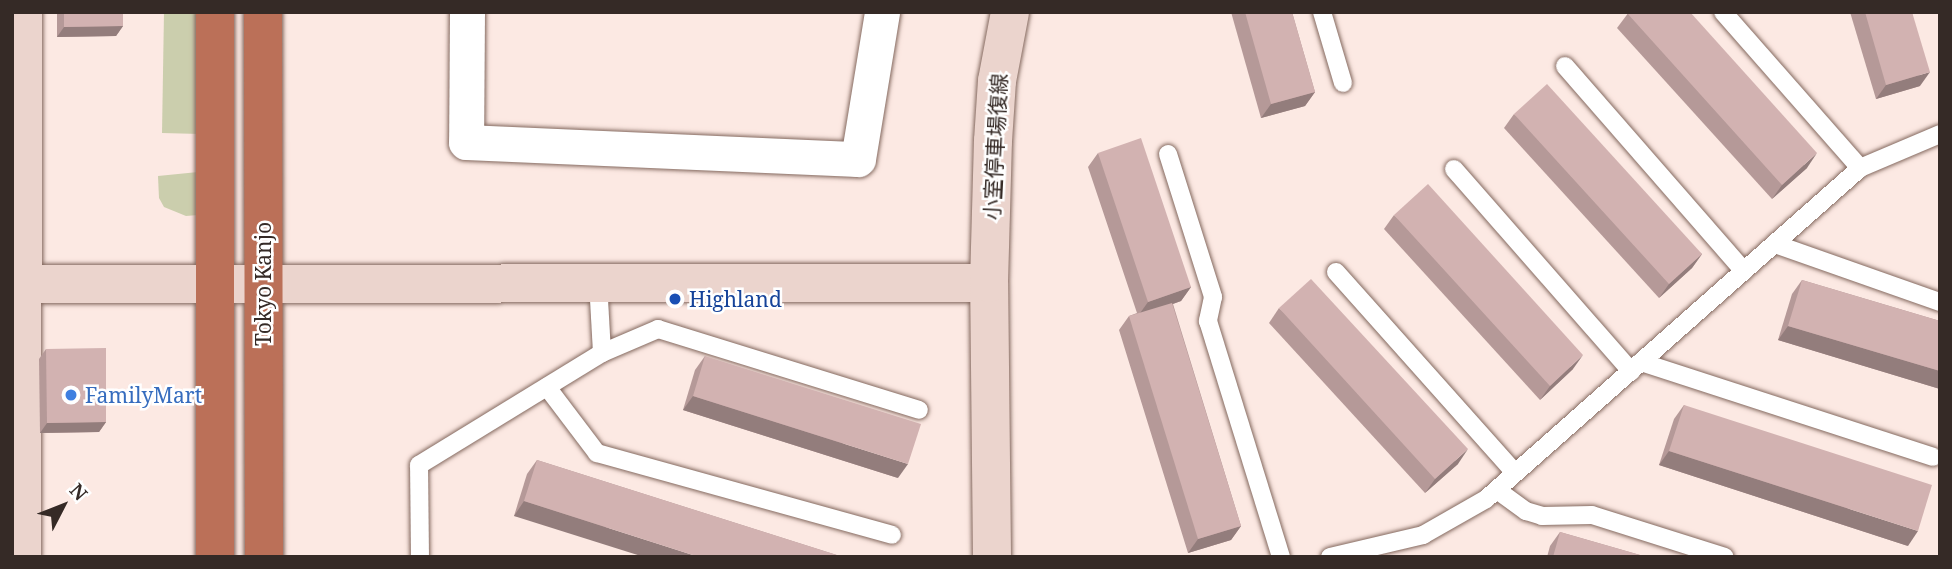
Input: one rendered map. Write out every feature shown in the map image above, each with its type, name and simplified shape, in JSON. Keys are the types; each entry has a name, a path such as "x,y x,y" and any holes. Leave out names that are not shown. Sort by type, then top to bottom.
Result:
{"highway":[{"path":"215,12 215,557"},
{"name":"Tokyo Kanjo","path":"263,12 264,557"}],"street":[{"path":"22,557 18,284 23,12"},
{"path":"467,12 466,142 858,159 882,12"},
{"name":"小室停車場復線","path":"992,557 989,283 997,81 1010,12"},
{"path":"18,284 989,283"}],"lane":[{"path":"1322,12 1343,83"},
{"path":"1723,12 1860,169"},
{"path":"1565,66 1744,271"},
{"path":"1330,557 1423,535 1497,490 1860,169 1940,134"},
{"path":"1168,154 1213,297 1208,321 1281,557"},
{"path":"1454,169 1636,367 1933,457"},
{"path":"1775,244 1940,302"},
{"path":"1336,272 1515,473"},
{"path":"598,282 602,353"},
{"path":"420,557 419,465 602,353 659,330 919,411"},
{"path":"547,387 597,453 892,536"},
{"path":"1497,490 1534,513 1592,515 1725,557"}],"green space":[{"path":"164,12 202,12 200,134 162,133"},
{"path":"198,172 198,215 186,216 164,207 159,198 158,176"}],"building":[{"path":"64,12 123,12 123,26 64,27"},
{"path":"1245,12 1292,12 1315,92 1271,104"},
{"path":"1690,12 1817,153 1782,185 1627,13"},
{"path":"1865,12 1912,12 1930,72 1886,85"},
{"path":"1547,84 1702,254 1669,284 1514,114"},
{"path":"1141,138 1191,287 1148,302 1098,153"},
{"path":"1428,184 1583,355 1550,386 1394,215"},
{"path":"1311,279 1468,449 1435,479 1279,308"},
{"path":"1802,280 1940,321 1940,371 1788,326"},
{"path":"1172,303 1241,526 1198,539 1129,316"},
{"path":"106,348 106,422 47,423 46,349"},
{"path":"705,356 921,424 908,464 693,396"},
{"path":"1684,405 1932,485 1918,531 1669,451"},
{"path":"537,460 843,557 699,557 524,501"},
{"path":"1560,532 1647,557 1553,557"}],"place":[{"name":"Highland","path":"675,299"},
{"name":"FamilyMart","path":"71,395"}]}
